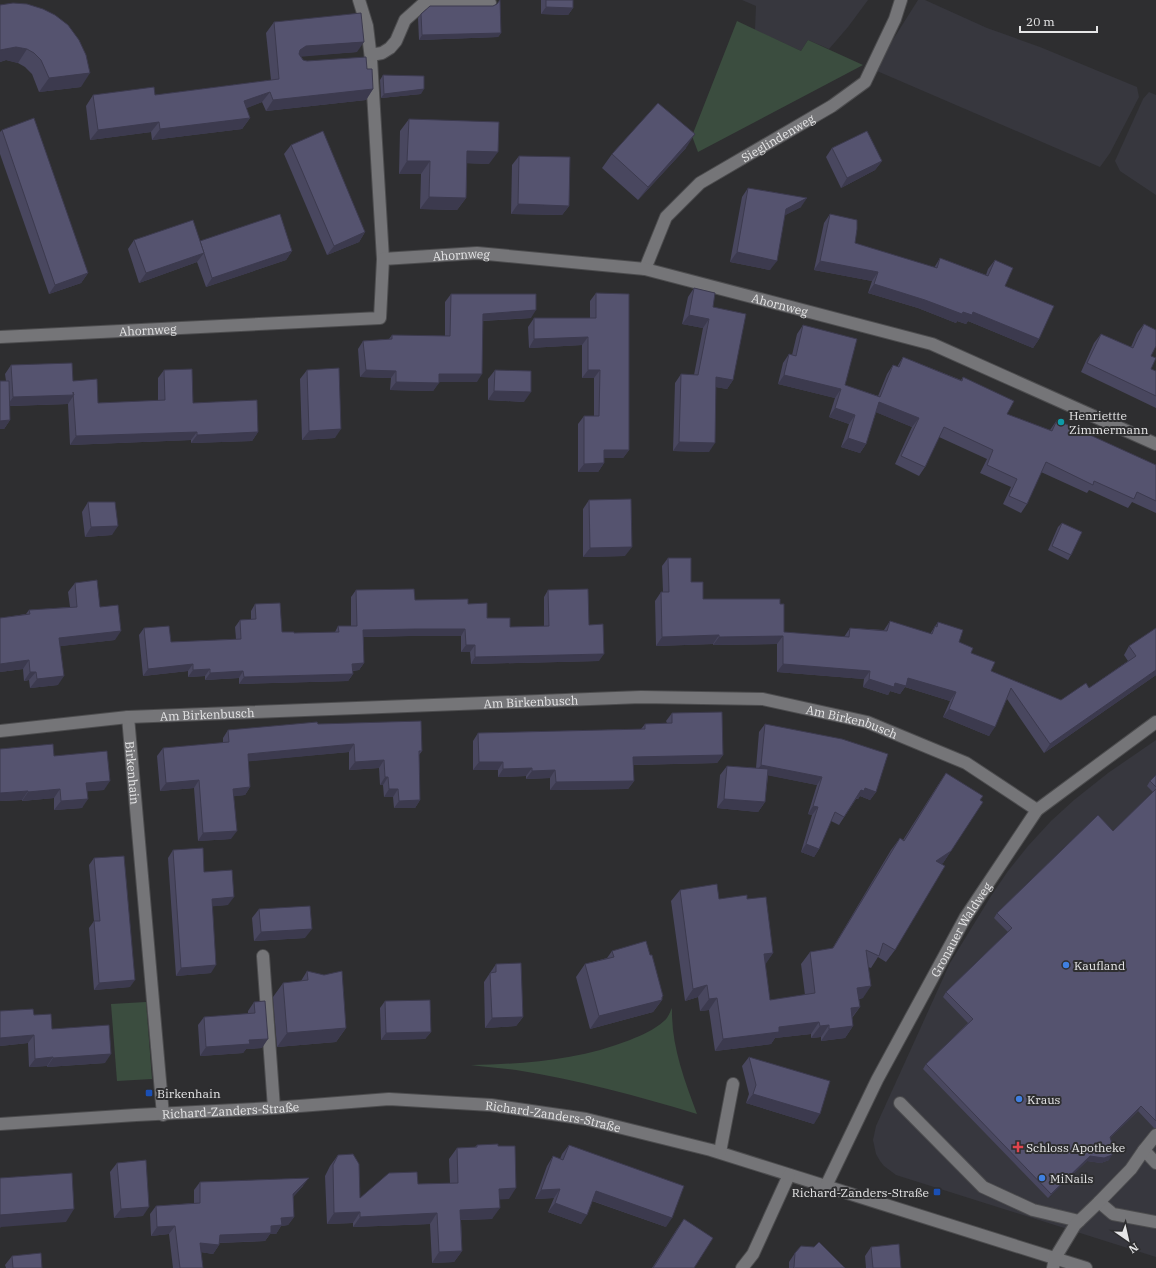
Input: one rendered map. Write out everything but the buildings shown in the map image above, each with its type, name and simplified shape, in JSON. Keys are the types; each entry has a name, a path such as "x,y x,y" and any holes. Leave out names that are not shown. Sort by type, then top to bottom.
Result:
{"street":[{"name":"Ahornweg","path":"0,337 380,318 383,259 371,57 366,26 359,0"},
{"name":"Sieglindenweg","path":"645,269 666,217 700,183 832,106 866,82 895,19 900,0"},
{"path":"357,60 382,53 390,48 396,41 405,20 424,2 490,3"},
{"name":"Ahornweg","path":"383,259 477,253 645,269 932,344 1156,444"},
{"name":"Am Birkenbusch","path":"0,731 128,717 641,697 764,699 867,722 966,763 1037,810"},
{"name":"Birkenhain","path":"128,717 162,1115"},
{"name":"Gronauer Waldweg","path":"826,1186 877,1080 965,918 1037,810 1156,722"},
{"path":"264,956 274,1108"},
{"path":"720,1152 733,1084"},
{"name":"Richard-Zanders-Straße","path":"0,1124 274,1108 388,1099 491,1105 586,1119 720,1152 1054,1263 1086,1268"},
{"path":"900,1103 983,1187 1033,1210 1079,1221"},
{"path":"1054,1263 1074,1225 1131,1169 1156,1135"},
{"path":"1144,1150 1156,1163"},
{"path":"742,1268 753,1254 789,1175"},
{"path":"1099,1202 1113,1214 1156,1222"}],"shaded area":[{"path":"742,0 868,0 829,49 808,40 801,51 755,30 756,6"},
{"path":"918,0 925,0 987,28 1040,47 1137,87 1139,97 1110,153 1100,167 870,68 894,38"},
{"path":"1149,92 1156,95 1156,195 1120,171 1115,161 1143,99"},
{"path":"1156,740 1156,1257 896,1175 880,1161 876,1154 873,1140 876,1126 950,963 1008,871 1051,821 1074,800 1108,773"}],"green space":[{"path":"737,21 801,51 808,40 863,65 698,152 692,136"},
{"path":"146,1002 152,1079 117,1081 111,1004"},
{"path":"672,1008 672,1022 679,1062 697,1114 630,1095 562,1079 516,1070 471,1065 552,1060 611,1047 648,1032 656,1027 667,1018"}],"place":[{"name":"Henriettte Zimmermann","path":"1061,422"},
{"name":"Kaufland","path":"1066,965"},
{"name":"Birkenhain","path":"149,1093"},
{"name":"Kraus","path":"1019,1099"},
{"name":"Schloss Apotheke","path":"1018,1147"},
{"name":"MiNails","path":"1042,1178"},
{"name":"Richard-Zanders-Straße","path":"937,1192"}]}
